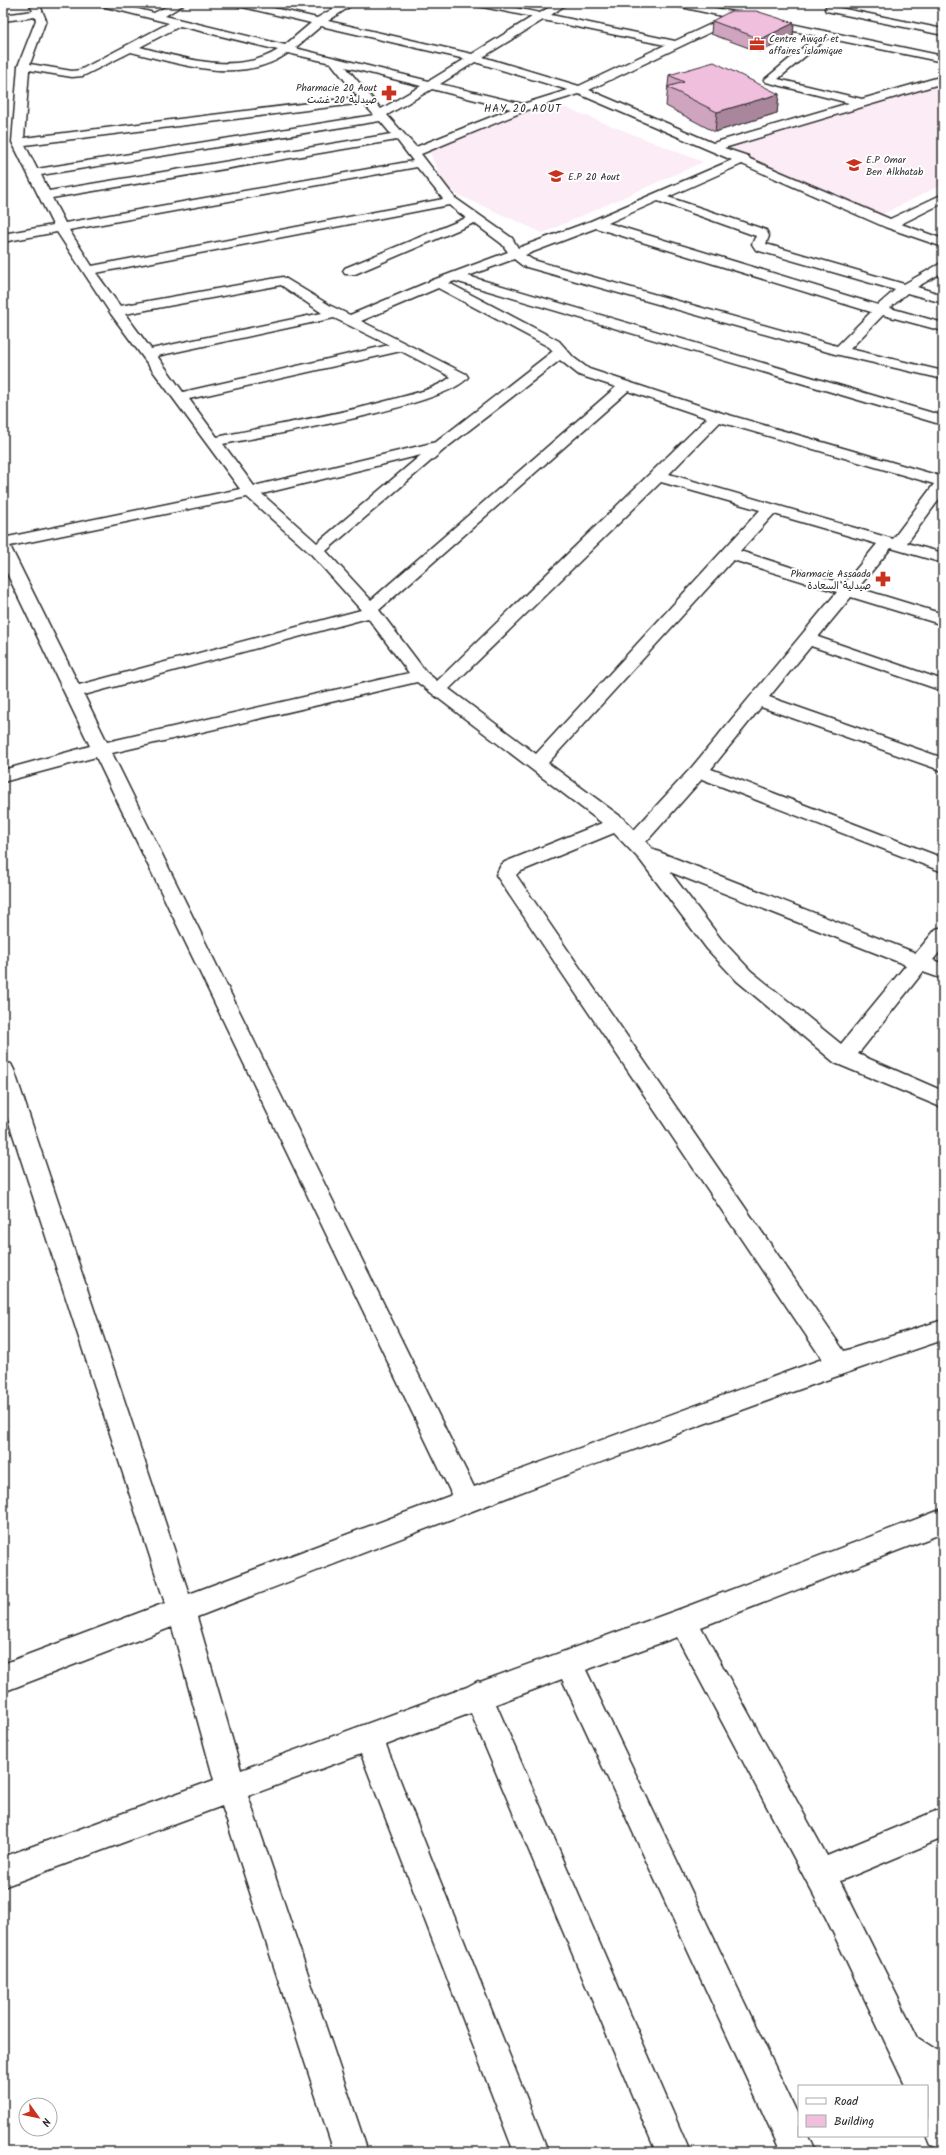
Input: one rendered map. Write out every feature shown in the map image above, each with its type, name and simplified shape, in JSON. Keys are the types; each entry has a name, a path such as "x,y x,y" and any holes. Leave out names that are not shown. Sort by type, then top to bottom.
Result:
{"street":[{"path":"102,3 432,84 523,108"},
{"path":"156,16 181,3"},
{"path":"238,3 474,58 580,90 890,224 943,243"},
{"path":"130,48 218,67 246,66 275,56 287,49 319,22 350,3"},
{"path":"478,3 675,44"},
{"path":"33,173 381,116 563,3"},
{"path":"678,3 943,59"},
{"path":"803,30 834,6 943,32"},
{"path":"3,18 36,8 41,20 24,66 18,142 33,173 46,195 61,228 88,271 116,311 250,492 316,551 371,611 420,676 617,824 641,849 714,944 744,976 843,1057 943,1100"},
{"path":"3,238 417,158 523,108 580,90 736,16"},
{"path":"24,66 72,74 83,73 179,22"},
{"path":"824,35 770,78 770,80 864,103"},
{"path":"335,61 399,136 451,201 507,241 516,255 543,268 840,350 943,375"},
{"path":"712,147 943,79"},
{"path":"18,142 366,99"},
{"path":"46,195 399,136"},
{"path":"350,321 438,283 596,224 744,160"},
{"path":"657,197 760,233 763,236 759,244 761,246 904,290 943,299"},
{"path":"890,224 943,198"},
{"path":"88,271 451,201"},
{"path":"350,271 476,218"},
{"path":"596,224 880,310 943,327"},
{"path":"840,350 880,310 904,290 943,266"},
{"path":"456,277 943,421"},
{"path":"116,311 283,280 335,314 404,346 459,375 460,380 456,384 412,400 212,442"},
{"path":"438,283 544,338 562,352 569,361 584,372 717,416 943,483 892,543 849,590 757,699 699,771 641,849"},
{"path":"148,354 335,314"},
{"path":"180,397 404,346"},
{"path":"316,551 441,445 562,352"},
{"path":"75,692 371,611 626,386"},
{"path":"439,689 658,476 717,416"},
{"path":"3,544 250,492 441,445"},
{"path":"658,476 943,558"},
{"path":"537,764 770,508"},
{"path":"3,548 75,692 468,1501"},
{"path":"729,554 943,620"},
{"path":"807,639 943,686"},
{"path":"3,776 102,749 420,676"},
{"path":"757,699 943,765"},
{"path":"699,771 943,865"},
{"path":"617,824 512,867 508,870 506,875 840,1364"},
{"path":"641,849 943,972"},
{"path":"843,1057 922,963 943,934"},
{"path":"3,1070 180,1611 231,1788 351,2152"},
{"path":"3,1678 468,1501 840,1364 943,1330"},
{"path":"3,1872 478,1695 683,1621 943,1521"},
{"path":"683,1621 820,1874 906,2049 922,2085"},
{"path":"568,1662 798,2152"},
{"path":"478,1695 673,2152"},
{"path":"368,1736 531,2152"},
{"path":"820,1874 943,1822"},
{"path":"906,2049 943,2073"},
{"path":"928,2098 943,2133"}],"shaded area":[{"name":"E.P Omar Ben Alkhatab","path":"943,79 943,184 879,216 824,197 728,146"},
{"name":"E.P 20 Aout","path":"549,101 703,162 543,233 447,190 428,149"}],"building":[{"path":"731,11 756,11 794,23 761,39 712,21"},
{"path":"714,62 779,94 717,112 667,87 684,82 669,75"}],"place":[{"name":"Centre Awqaf et affaires islamique","path":"757,44"},
{"name":"Pharmacie 20 Aout صيدلية 20 غشت","path":"389,93"},
{"name":"E.P Omar Ben Alkhatab","path":"854,165"},
{"name":"E.P 20 Aout","path":"556,176"},
{"name":"Pharmacie Assaada صيدلية السعادة","path":"883,579"}],"district":[{"name":"HAY 20 AOUT","path":"523,108"}]}
